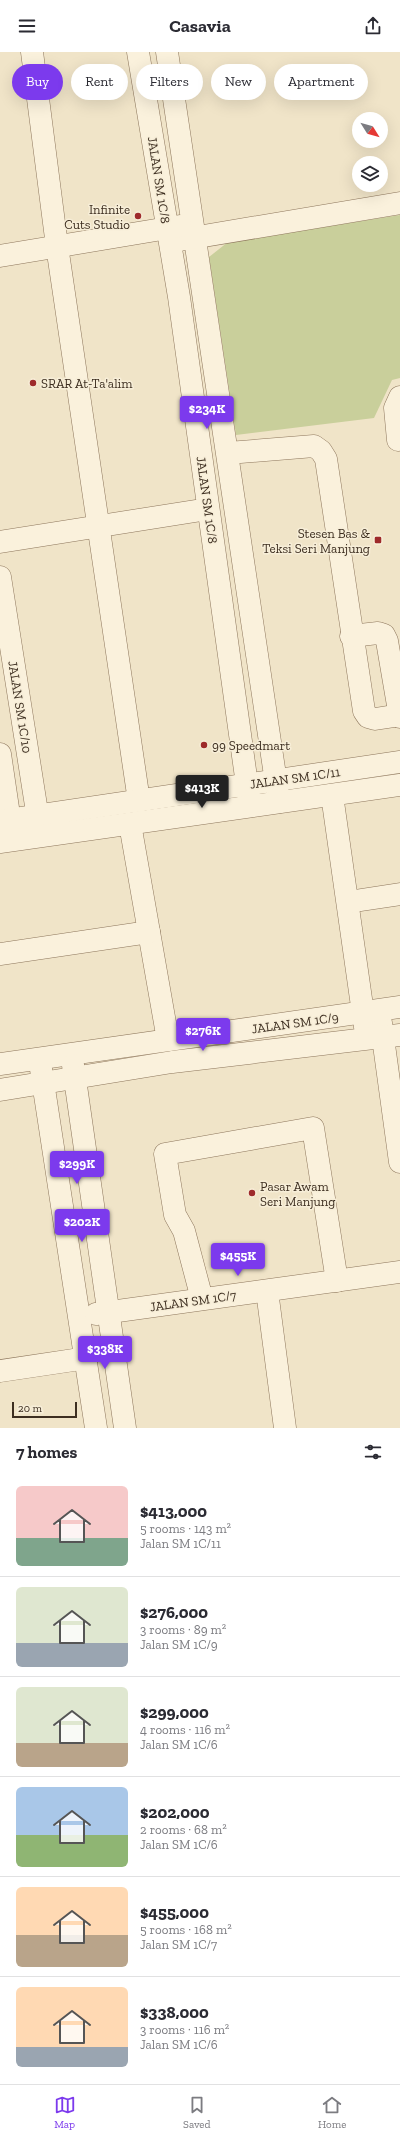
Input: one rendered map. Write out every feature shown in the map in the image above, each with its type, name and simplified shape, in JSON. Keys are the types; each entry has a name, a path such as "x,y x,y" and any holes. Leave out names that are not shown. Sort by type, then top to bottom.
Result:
{"street":[{"path":"32,52 57,246 139,801"},
{"name":"JALAN SM 1C/8","path":"138,52 168,235 250,806"},
{"name":"JALAN SM 1C/8","path":"168,52 278,802"},
{"path":"0,256 57,246 168,235 194,230 400,203"},
{"path":"398,440 395,408 400,397"},
{"path":"228,453 307,446 314,446 322,451 326,459 352,636 364,711 368,718 374,719 400,716 387,641 384,635 378,633 352,636"},
{"path":"0,542 208,509"},
{"name":"JALAN SM 1C/10","path":"0,577 39,826"},
{"name":"JALAN SM 1C/10","path":"0,754 6,831"},
{"name":"JALAN SM 1C/11","path":"6,831 39,826 139,801 400,762"},
{"name":"JALAN SM 1C/11","path":"39,826 130,824 400,785"},
{"path":"332,795 348,902 381,1010 383,1037 400,1162"},
{"path":"130,824 168,1040"},
{"path":"348,902 400,894"},
{"path":"0,954 149,932"},
{"name":"JALAN SM 1C/9","path":"0,1064 381,1010"},
{"name":"JALAN SM 1C/9","path":"0,1090 172,1062 383,1037"},
{"path":"72,1054 110,1312 125,1428"},
{"path":"40,1058 81,1316 96,1428"},
{"path":"202,1300 184,1231 175,1216 165,1154 313,1128 337,1281"},
{"name":"JALAN SM 1C/7","path":"81,1316 400,1272"},
{"path":"267,1291 285,1428"},
{"path":"0,1371 86,1358"}],"green space":[{"path":"400,215 400,378 392,380 374,418 236,435 209,257 228,242"}],"place":[{"name":"Infinite Cuts Studio","path":"138,216"},
{"name":"SRAR At-Ta'alim","path":"33,383"},
{"name":"Stesen Bas & Teksi Seri Manjung","path":"378,540"},
{"name":"99 Speedmart","path":"204,745"},
{"name":"Pasar Awam Seri Manjung","path":"252,1193"}]}
